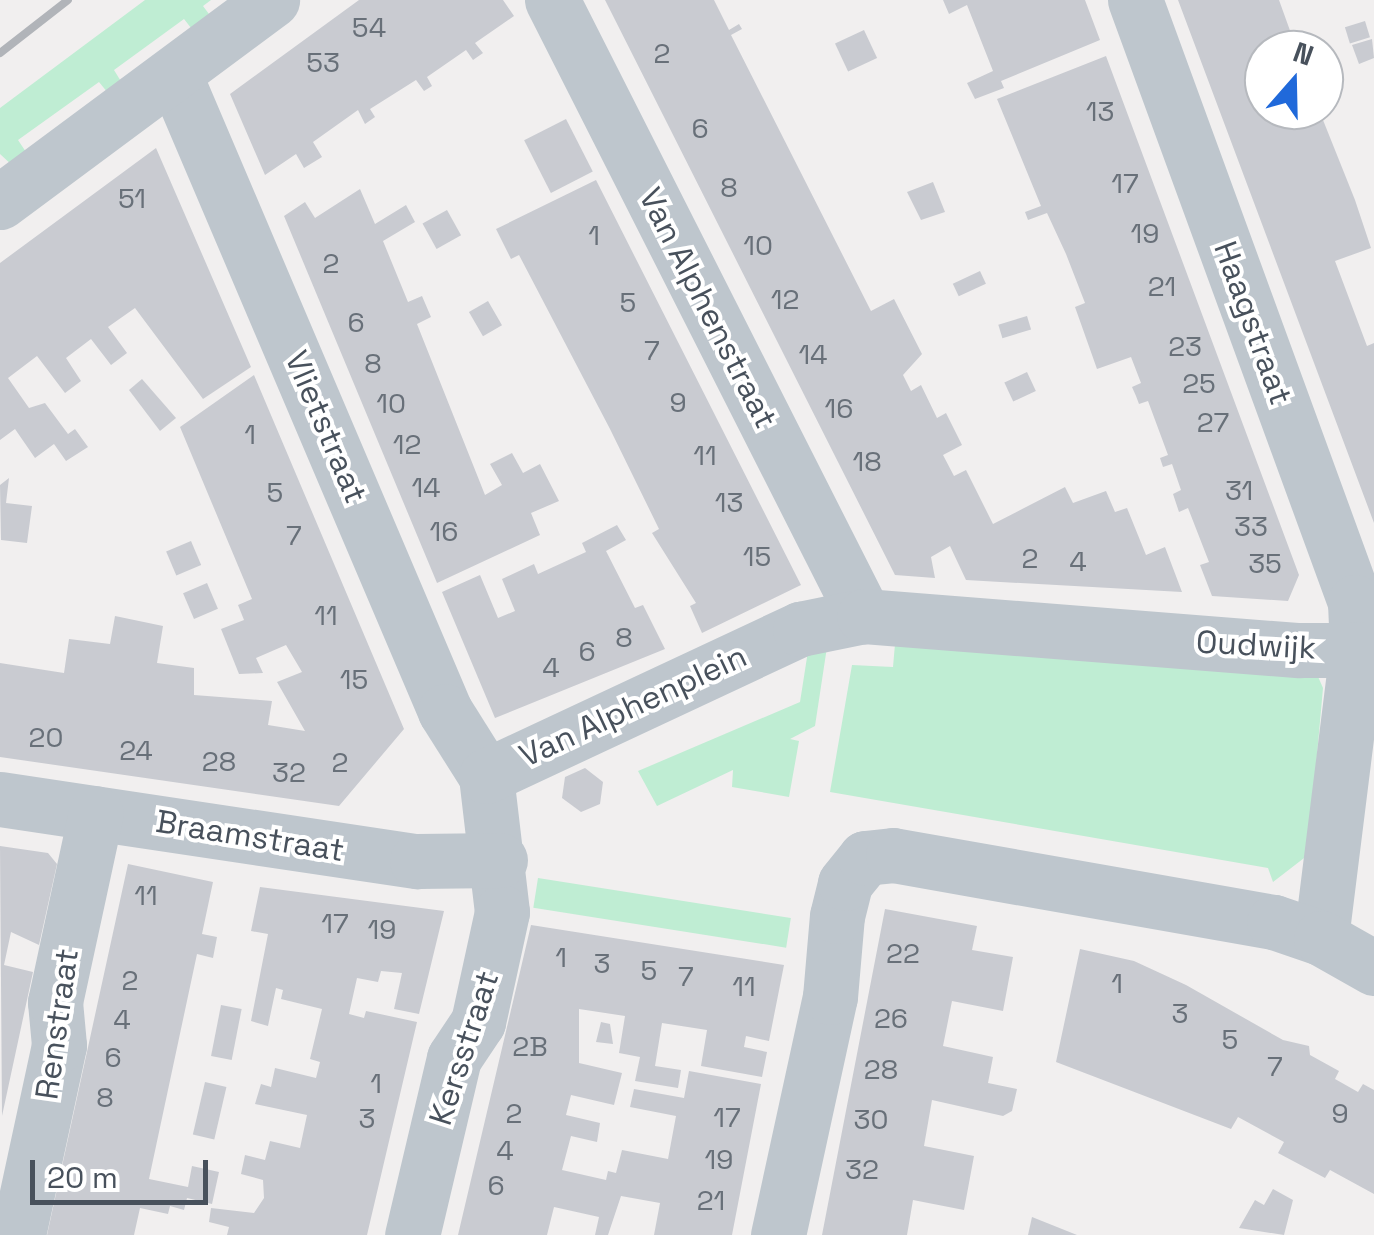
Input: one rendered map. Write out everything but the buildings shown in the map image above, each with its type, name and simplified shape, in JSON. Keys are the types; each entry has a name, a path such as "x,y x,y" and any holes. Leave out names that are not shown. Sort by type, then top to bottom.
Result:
{"street":[{"path":"0,202 272,0"},
{"name":"Van Alphenstraat","path":"552,0 864,616"},
{"name":"Haagstraat","path":"1135,0 1355,602 1365,649"},
{"name":"Vlietstraat","path":"174,74 445,710 486,776"},
{"name":"Oudwijk","path":"864,616 1300,650 1365,649 1321,938"},
{"name":"Van Alphenplein","path":"500,860 486,776 800,630 864,616"},
{"name":"Braamstraat","path":"0,799 417,862 500,860"},
{"name":"Renstraat","path":"18,1235 59,1045 55,1002 96,812"},
{"path":"778,1235 823,1036 836,916 844,883 864,858 893,855 1274,922 1321,938 1374,968"},
{"name":"Kersstraat","path":"412,1235 454,1058 478,1022 502,912 500,860"}],"green space":[{"path":"145,0 211,0 203,6 212,18 195,33 184,19 114,70 122,83 108,93 99,82 18,140 28,155 13,166 0,154 0,108"},
{"path":"895,644 1316,672 1323,688 1308,855 1273,882 1268,868 830,792 852,665 893,667"},
{"path":"827,647 815,726 790,739 799,741 789,797 732,787 733,770 657,806 638,771 800,702 808,651"},
{"path":"538,878 791,918 786,948 533,908"}],"railway":[{"path":"0,53 68,0"}]}
